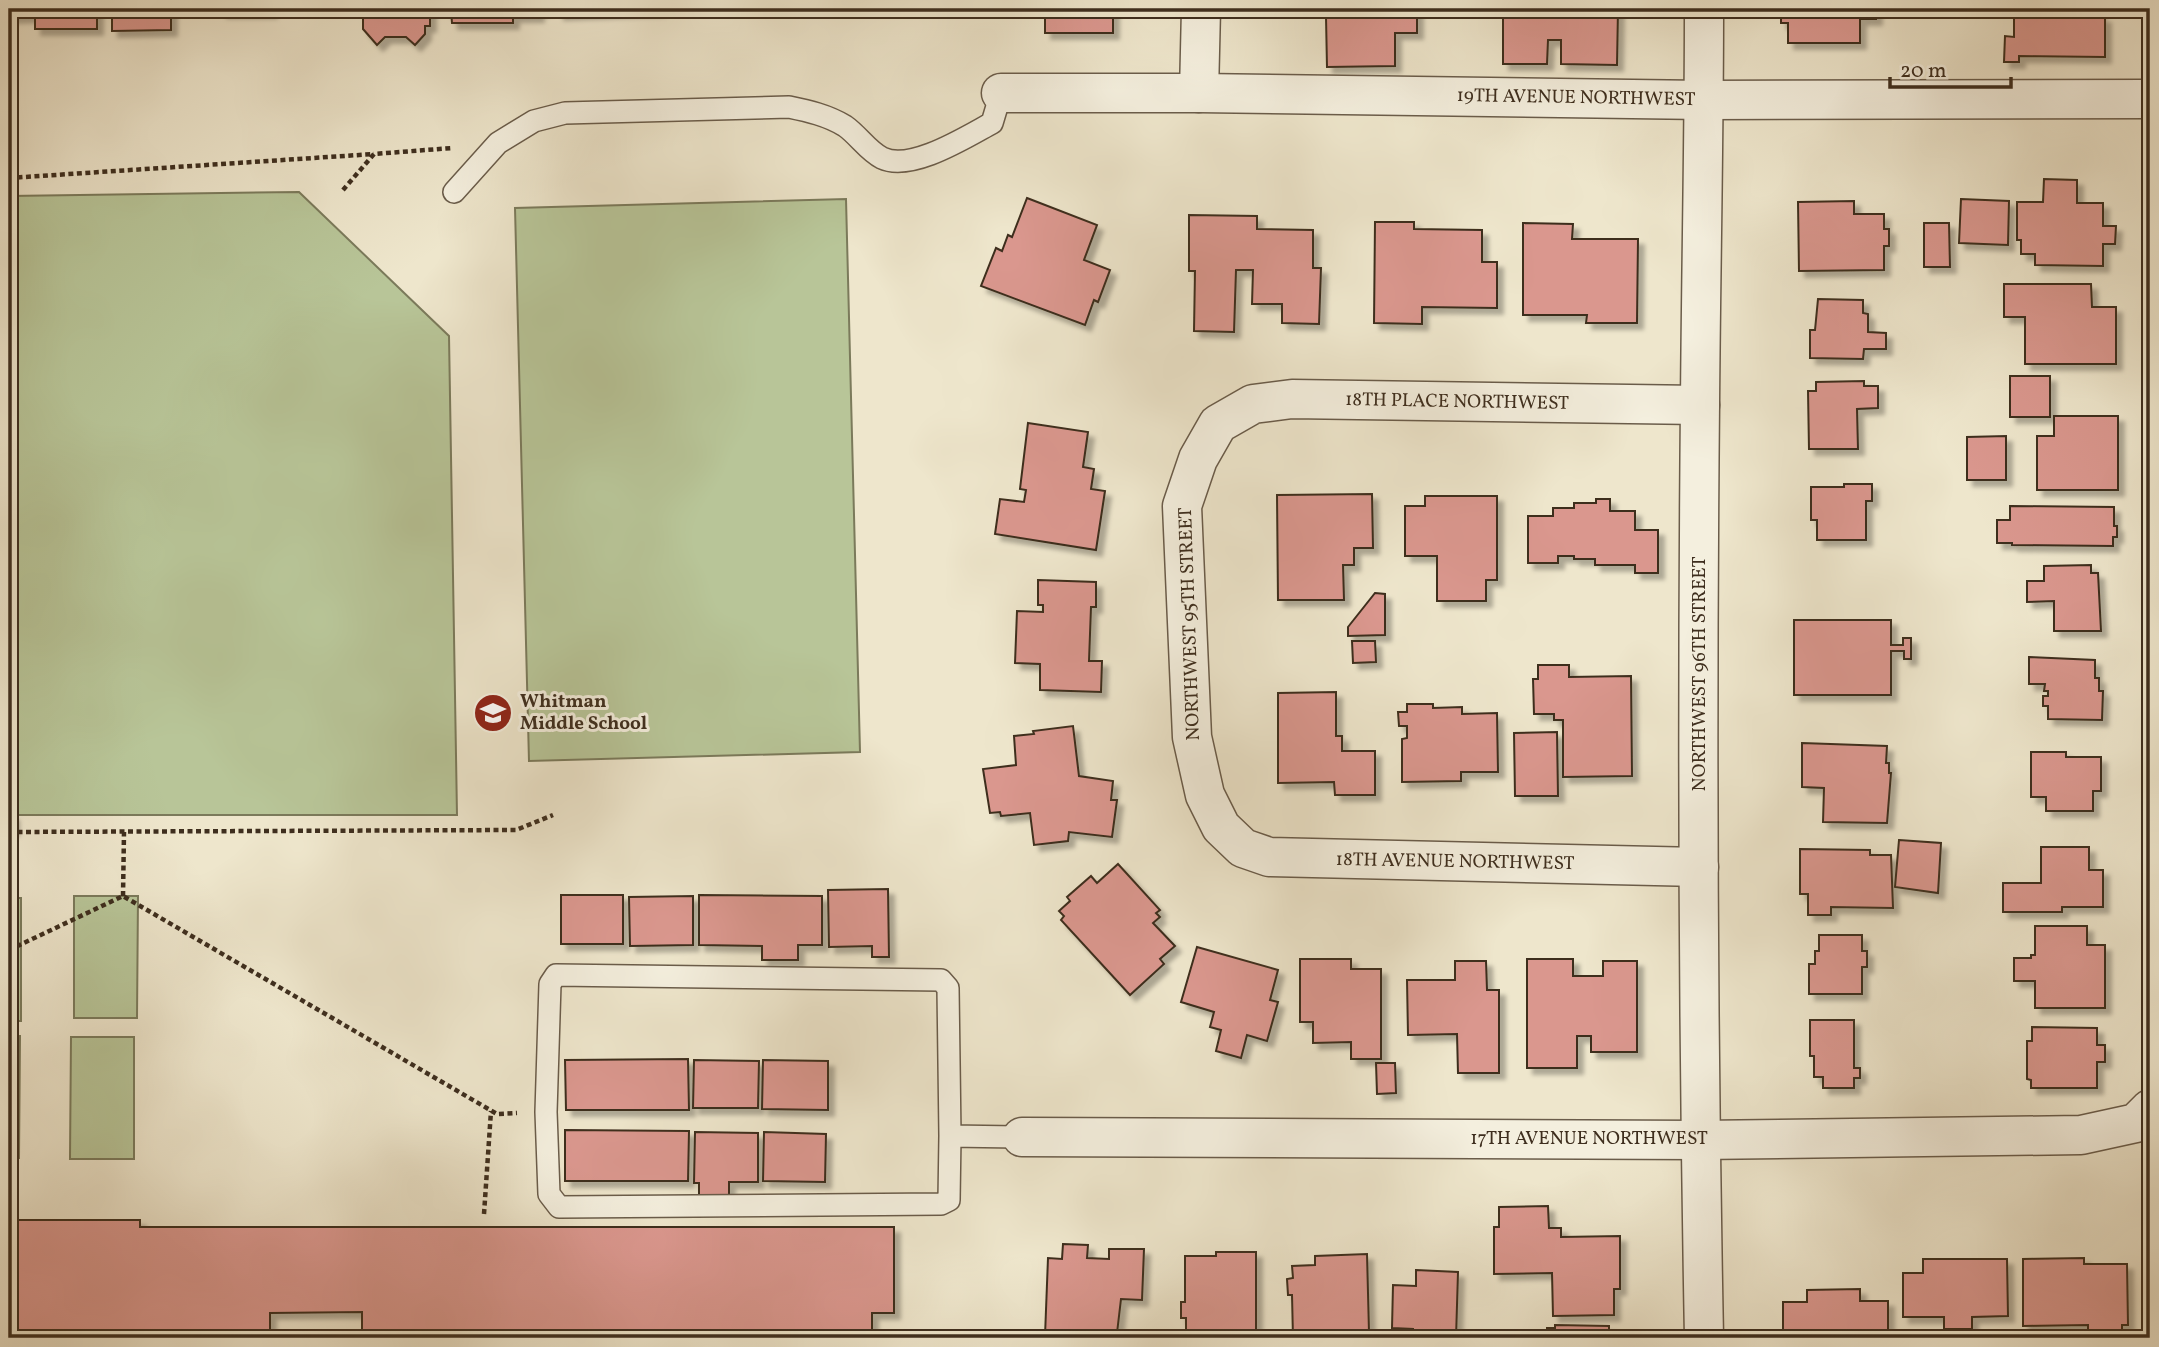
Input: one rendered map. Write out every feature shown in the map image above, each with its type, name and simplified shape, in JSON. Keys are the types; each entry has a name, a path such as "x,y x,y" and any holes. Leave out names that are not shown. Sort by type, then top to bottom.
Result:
{"street":[{"path":"1199,93 1201,9"},
{"name":"NORTHWEST 96TH STREET","path":"1704,9 1699,867 1704,1338"},
{"name":"19TH AVENUE NORTHWEST","path":"1001,93 1704,100 2150,99"},
{"name":"18TH PLACE NORTHWEST","path":"1218,424 1253,404 1292,400 1700,405"},
{"name":"NORTHWEST 95TH STREET","path":"1218,424 1198,459 1182,506 1192,737 1205,795 1221,827"},
{"name":"18TH AVENUE NORTHWEST","path":"1221,827 1242,848 1269,858 1699,867"},
{"name":"17TH AVENUE NORTHWEST","path":"1022,1137 1700,1140 2081,1135 2136,1123 2150,1109"}],"lane":[{"path":"454,192 498,144 534,121 565,113 789,107 818,113 845,127 881,158 900,163 950,146 992,122 1001,93"},
{"path":"556,975 942,980 948,988 950,1136 949,1200 941,1204 559,1207 549,1194 546,1112 550,984 556,975"},
{"path":"950,1136 1022,1137"}],"path":[{"path":"9,178 498,144"},
{"path":"343,190 374,154"},
{"path":"9,832 516,830 553,815"},
{"path":"123,896 124,831"},
{"path":"9,950 123,896"},
{"path":"123,896 497,1114"},
{"path":"484,1214 491,1110"}],"green space":[{"path":"299,192 449,336 457,815 9,815 9,196"},
{"path":"846,199 860,752 529,761 515,208"},
{"path":"74,896 138,896 137,1018 74,1018"},
{"path":"9,898 21,898 21,1021 9,1021"},
{"path":"9,1036 20,1036 19,1158 9,1158"},
{"path":"71,1037 134,1037 134,1159 70,1159"}],"building":[{"path":"10,9 97,9 97,29 35,29 35,16 10,17"},
{"path":"112,9 171,9 171,30 112,31"},
{"path":"221,9 271,9 271,12 221,12"},
{"path":"368,9 430,9 430,26 425,26 425,34 415,45 406,37 385,37 377,45 363,29 363,15"},
{"path":"446,9 544,10 538,10 538,16 513,16 513,23 452,23 451,11"},
{"path":"558,9 658,9 659,10 558,14"},
{"path":"1045,9 1113,9 1113,33 1045,33"},
{"path":"1334,9 1417,9 1417,33 1395,33 1395,66 1327,67 1326,17 1334,17"},
{"path":"1503,9 1618,9 1617,65 1561,64 1561,40 1548,40 1547,64 1503,64"},
{"path":"1781,9 1876,9 1876,19 1860,19 1860,43 1788,43 1788,23 1781,23"},
{"path":"2014,9 2099,9 2099,17 2105,17 2105,57 2019,56 2019,62 2004,62 2005,36 2014,37"},
{"path":"2044,179 2077,180 2077,203 2103,203 2103,226 2116,226 2115,244 2103,244 2103,266 2035,265 2035,254 2021,254 2021,240 2017,240 2017,202 2043,202"},
{"path":"1027,198 1097,225 1084,260 1110,270 1098,302 1094,300 1085,325 981,286 996,248 1002,251 1008,235 1012,237"},
{"path":"1961,199 2009,201 2008,245 1959,243"},
{"path":"1854,201 1854,214 1884,214 1884,229 1889,229 1889,246 1884,246 1884,270 1799,271 1798,202"},
{"path":"1189,215 1257,216 1257,229 1313,230 1313,268 1321,268 1319,324 1282,323 1282,304 1252,304 1253,270 1236,270 1234,332 1194,331 1195,271 1189,271"},
{"path":"1375,222 1414,222 1414,229 1482,230 1482,262 1497,262 1497,308 1422,307 1422,324 1374,323"},
{"path":"1523,223 1573,224 1572,239 1638,239 1637,323 1586,323 1587,315 1523,315"},
{"path":"1924,223 1949,223 1950,267 1924,267"},
{"path":"2004,284 2091,284 2092,307 2116,307 2116,364 2025,364 2025,317 2004,317"},
{"path":"1818,299 1863,300 1863,313 1868,314 1868,332 1886,333 1886,349 1864,349 1863,359 1810,358 1810,330 1815,330"},
{"path":"2010,376 2050,376 2050,417 2010,417"},
{"path":"1864,381 1864,386 1878,386 1878,408 1857,409 1858,449 1809,449 1808,391 1816,391 1816,382"},
{"path":"2054,416 2118,416 2118,490 2037,490 2037,436 2054,436"},
{"path":"1028,423 1088,432 1083,467 1094,469 1091,489 1105,491 1096,550 995,534 1000,499 1024,502 1026,490 1020,489"},
{"path":"2006,436 2006,480 1967,480 1967,437"},
{"path":"1844,484 1872,484 1872,501 1866,501 1866,540 1817,540 1817,520 1811,520 1811,487 1844,487"},
{"path":"1372,494 1373,548 1354,548 1354,565 1343,565 1344,600 1278,600 1277,495"},
{"path":"1425,496 1497,496 1497,580 1486,580 1486,601 1437,601 1437,556 1405,556 1405,506 1425,506"},
{"path":"1596,499 1610,499 1610,511 1635,511 1635,530 1658,530 1658,573 1635,573 1635,565 1595,565 1595,559 1574,559 1574,556 1558,556 1558,563 1528,563 1528,516 1553,516 1553,508 1574,508 1574,503 1596,503"},
{"path":"2010,506 2114,507 2117,537 2113,537 2113,546 1997,543 1997,520 2010,520"},
{"path":"2091,565 2091,573 2098,573 2101,631 2054,631 2054,601 2027,602 2027,581 2044,581 2044,566"},
{"path":"1038,580 1096,582 1096,607 1091,607 1089,661 1102,661 1101,692 1040,690 1040,664 1015,663 1017,611 1043,612 1043,605 1038,605"},
{"path":"1375,593 1385,594 1385,635 1348,636 1348,627"},
{"path":"1794,620 1891,620 1891,645 1903,645 1903,638 1911,638 1911,659 1904,659 1904,651 1891,651 1891,695 1794,695"},
{"path":"1352,641 1375,641 1376,662 1353,663"},
{"path":"2029,657 2095,660 2095,678 2099,678 2099,691 2103,691 2102,720 2048,719 2048,706 2043,706 2043,696 2048,696 2048,691 2044,691 2045,684 2029,684"},
{"path":"1538,665 1569,665 1569,677 1631,676 1632,776 1563,777 1563,720 1554,720 1554,714 1534,714 1533,679 1538,679"},
{"path":"1336,692 1336,736 1342,736 1342,751 1375,751 1375,795 1335,795 1334,782 1278,783 1278,693"},
{"path":"1407,704 1433,704 1433,708 1462,707 1462,714 1497,713 1498,772 1461,772 1461,781 1402,782 1402,739 1407,738 1407,726 1399,726 1398,712 1407,712"},
{"path":"1073,726 1079,776 1113,781 1111,800 1117,800 1112,837 1069,832 1068,841 1034,845 1030,813 1001,816 1000,812 990,813 983,769 1016,765 1014,736"},
{"path":"1557,732 1558,796 1515,796 1514,733"},
{"path":"1802,743 1887,746 1886,763 1889,763 1891,773 1887,823 1823,822 1824,788 1802,787"},
{"path":"2031,752 2066,752 2066,757 2101,757 2101,791 2093,791 2093,811 2046,811 2046,797 2031,797"},
{"path":"9,815 13,815 13,830 9,830"},
{"path":"1899,840 1941,843 1938,893 1895,887"},
{"path":"2041,847 2089,847 2089,870 2103,870 2103,907 2062,907 2062,912 2003,912 2003,883 2041,883"},
{"path":"1800,849 1870,850 1870,855 1891,855 1893,908 1831,907 1831,915 1808,915 1808,894 1800,894"},
{"path":"1118,864 1160,910 1156,913 1160,917 1153,923 1175,946 1160,959 1164,964 1130,995 1061,920 1064,916 1059,911 1070,901 1067,897 1091,876 1097,883"},
{"path":"888,889 889,957 872,957 872,946 829,947 828,890"},
{"path":"561,895 623,895 623,944 561,944"},
{"path":"699,895 822,896 822,945 798,945 798,960 762,960 762,946 699,945"},
{"path":"693,896 693,945 630,946 629,897"},
{"path":"2035,926 2087,926 2087,945 2105,945 2105,1008 2035,1008 2035,981 2014,981 2014,958 2031,958 2031,955 2035,955"},
{"path":"1819,935 1862,935 1862,951 1867,951 1867,967 1862,967 1862,994 1809,994 1809,964 1815,964 1815,951 1819,951"},
{"path":"1197,947 1278,970 1270,1000 1278,1002 1267,1041 1247,1035 1241,1058 1216,1051 1221,1030 1210,1027 1214,1012 1181,1002"},
{"path":"1300,959 1351,959 1351,969 1381,969 1381,1059 1351,1059 1351,1042 1313,1043 1313,1022 1300,1022"},
{"path":"1527,959 1573,959 1573,976 1603,976 1603,961 1637,961 1637,1052 1591,1052 1591,1036 1577,1036 1577,1068 1527,1068"},
{"path":"1455,961 1486,961 1487,990 1499,990 1499,1073 1458,1073 1457,1034 1408,1035 1407,980 1455,980"},
{"path":"1810,1020 1854,1020 1854,1068 1860,1068 1860,1078 1854,1078 1854,1088 1823,1088 1823,1077 1814,1077 1814,1056 1810,1056"},
{"path":"2032,1027 2097,1028 2097,1045 2105,1045 2105,1062 2097,1062 2097,1088 2031,1088 2031,1080 2027,1079 2027,1041 2032,1041"},
{"path":"688,1059 689,1110 566,1110 565,1060"},
{"path":"694,1060 759,1061 758,1108 693,1108"},
{"path":"763,1060 828,1061 828,1110 762,1109"},
{"path":"1376,1063 1395,1063 1396,1093 1377,1094"},
{"path":"565,1130 689,1131 688,1181 565,1181"},
{"path":"695,1132 758,1133 758,1182 729,1182 729,1197 699,1196 699,1183 694,1183"},
{"path":"764,1132 826,1134 825,1182 763,1181"},
{"path":"1548,1206 1549,1228 1561,1228 1561,1237 1620,1236 1620,1289 1614,1289 1614,1315 1553,1316 1552,1273 1494,1274 1494,1227 1499,1227 1499,1207"},
{"path":"9,1220 140,1220 140,1227 894,1227 894,1313 872,1313 872,1338 362,1338 362,1312 270,1313 270,1338 9,1338"},
{"path":"1063,1244 1088,1245 1087,1258 1109,1259 1109,1249 1144,1249 1142,1300 1121,1299 1117,1333 1111,1333 1111,1338 1045,1336 1048,1258 1062,1259"},
{"path":"1216,1252 1256,1252 1256,1330 1186,1330 1186,1318 1181,1318 1181,1302 1185,1302 1185,1256 1216,1256"},
{"path":"1367,1254 1369,1332 1332,1333 1332,1338 1293,1338 1292,1295 1288,1295 1287,1279 1293,1278 1292,1266 1315,1265 1315,1256"},
{"path":"2084,1258 2084,1264 2127,1264 2128,1325 2122,1325 2122,1333 2088,1334 2088,1325 2023,1326 2023,1259"},
{"path":"1923,1259 2007,1259 2008,1316 1972,1317 1972,1329 1944,1329 1944,1317 1903,1317 1903,1273 1923,1273"},
{"path":"1416,1270 1458,1272 1456,1338 1413,1338 1413,1329 1392,1328 1393,1285 1416,1286"},
{"path":"1860,1289 1860,1301 1888,1301 1888,1338 1783,1338 1783,1302 1807,1302 1807,1290"},
{"path":"1555,1325 1609,1326 1609,1338 1547,1338 1547,1328 1555,1328"}],"place":[{"name":"Whitman Middle School","path":"493,713"}]}
